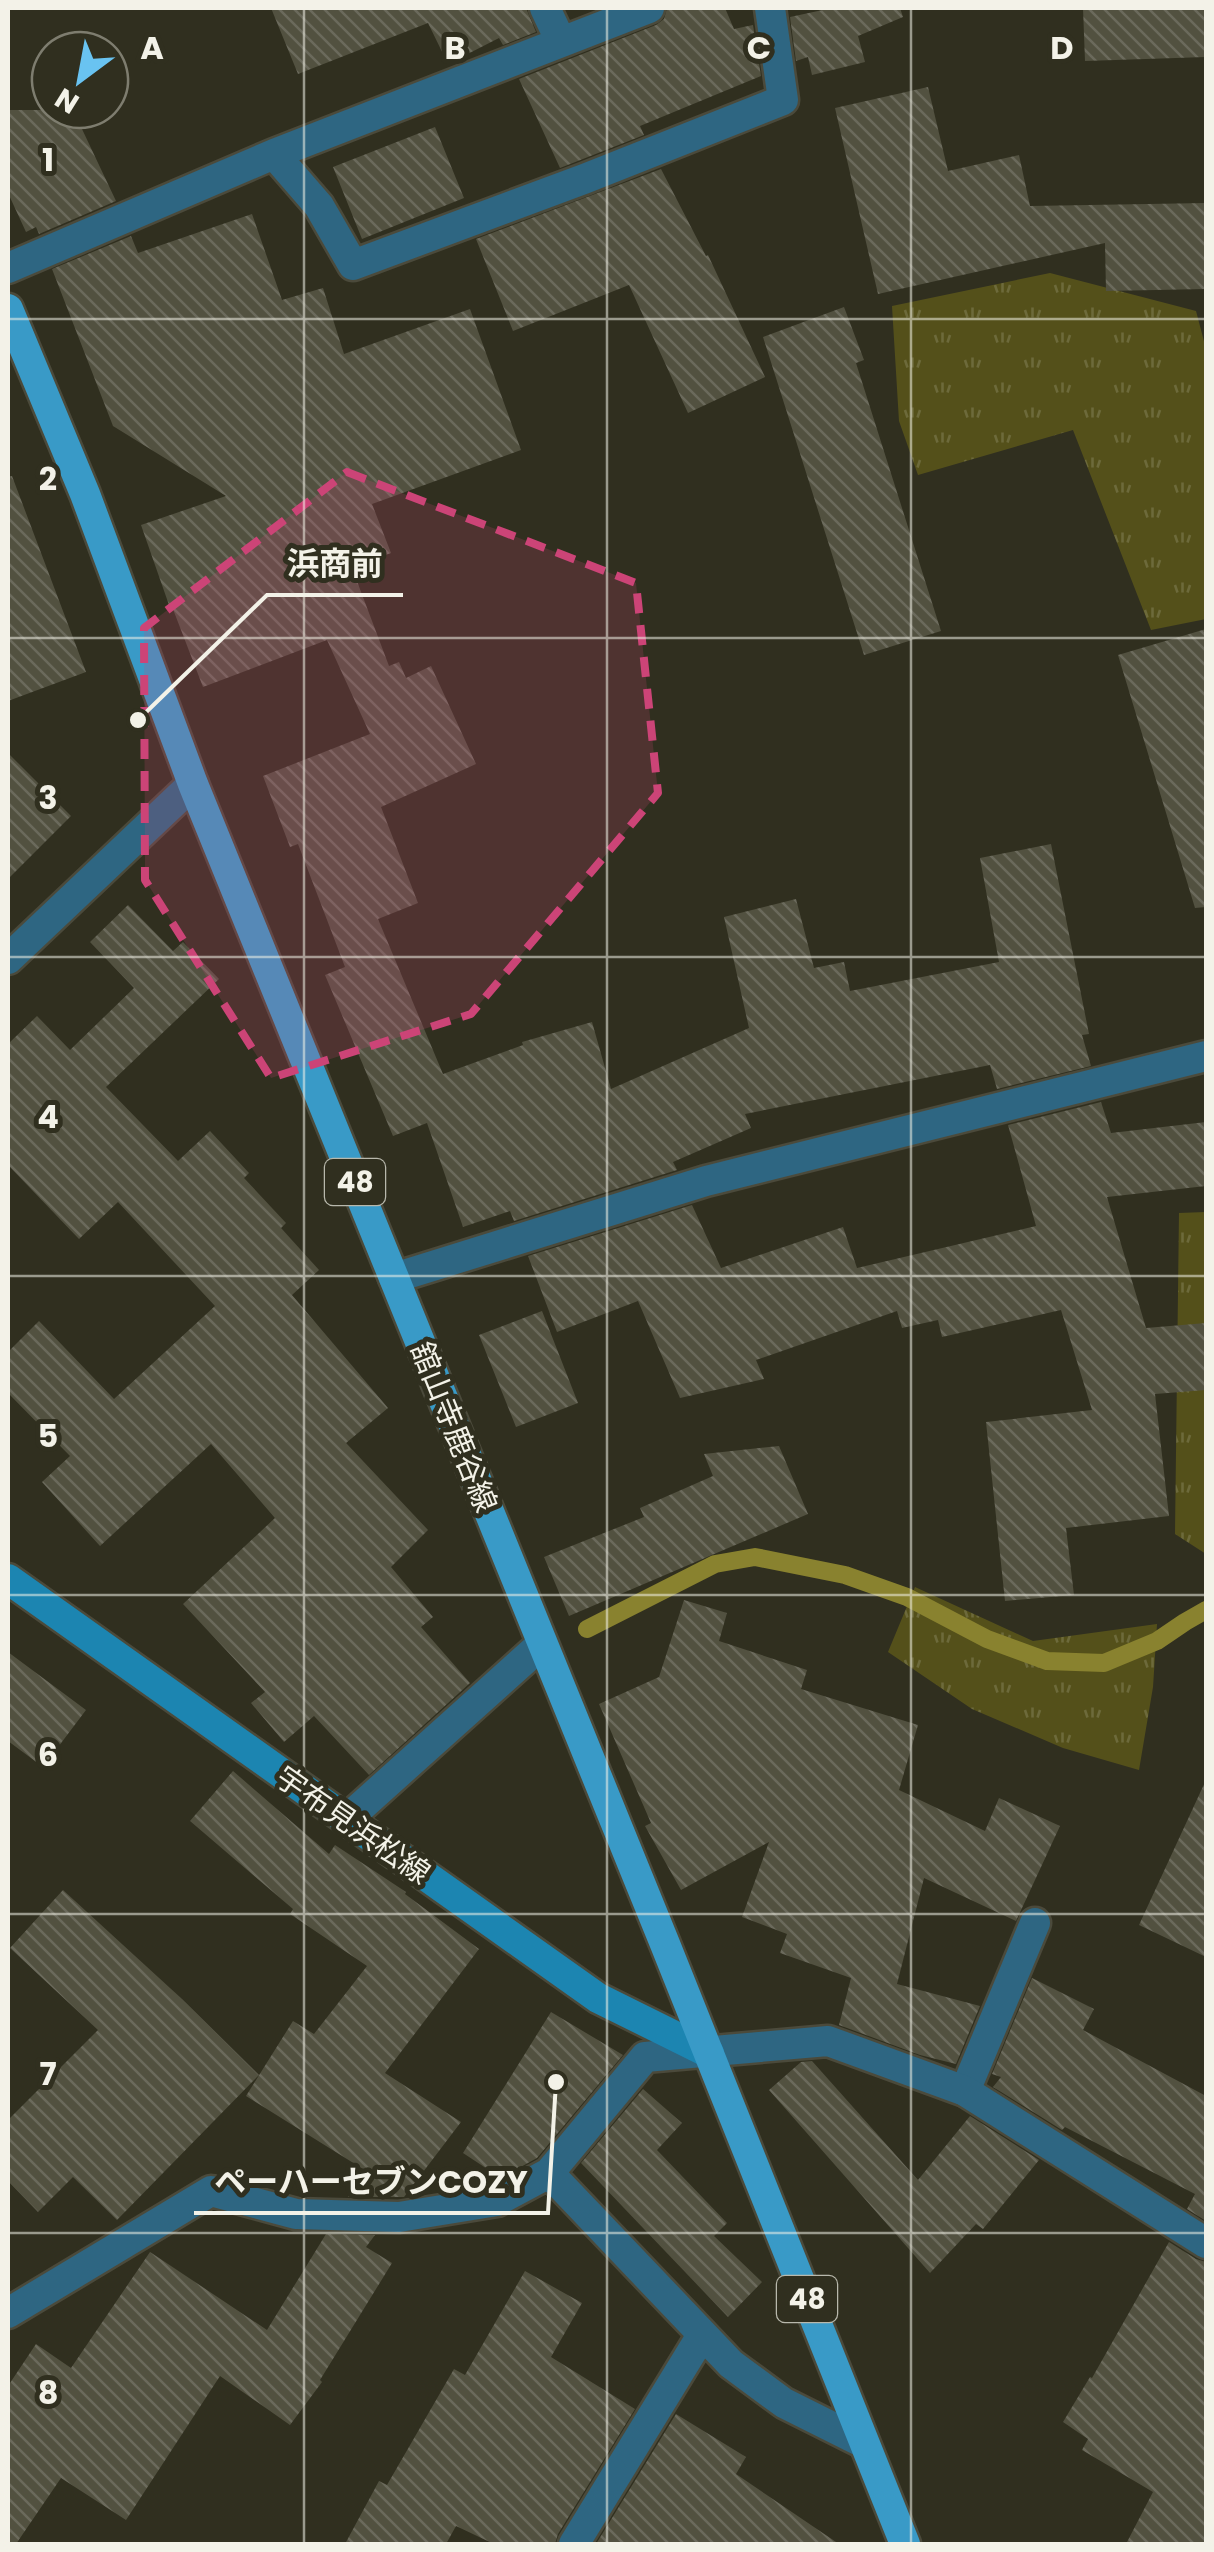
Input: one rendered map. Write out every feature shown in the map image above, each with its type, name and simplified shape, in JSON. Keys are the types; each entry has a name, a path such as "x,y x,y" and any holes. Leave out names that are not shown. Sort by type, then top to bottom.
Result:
{"main road":[{"name":"舘山寺鹿谷線","path":"8,309 86,494 193,784 905,2544"},
{"name":"宇布見浜松線","path":"8,1580 598,1998 708,2053"}],"street":[{"path":"544,8 561,42"},
{"path":"8,268 274,154 649,8"},
{"path":"274,154 319,206 352,266 783,100 770,8"},
{"path":"8,959 193,784"},
{"path":"394,1278 706,1181 1206,1056"},
{"path":"346,1820 542,1644"},
{"path":"965,2092 1035,1923"},
{"path":"8,2313 210,2191 296,2214 399,2217 497,2201 549,2173 645,2057 828,2042 965,2092 1206,2243"},
{"path":"549,2173 731,2364 784,2403 864,2443"},
{"path":"574,2544 702,2335"}],"highlighted area":[{"path":"347,472 636,583 658,793 471,1014 271,1078 145,880 144,628"}],"green space":[{"path":"1050,273 1196,311 1206,349 1206,619 1151,630 1073,430 918,475 899,421 892,306"},
{"path":"1206,1212 1206,1554 1175,1534 1179,1213"},
{"path":"915,1587 1033,1641 1157,1624 1153,1687 1139,1770 1063,1748 972,1709 888,1652"}],"building":[{"path":"271,8 526,8 536,32 503,45 499,38 448,64 428,23 298,74"},
{"path":"667,8 725,8 734,29 753,25 761,76 640,126 644,135 560,168 519,79 656,25 664,19"},
{"path":"832,8 900,8 903,17 858,36 865,62 812,75 808,57 796,61 790,17"},
{"path":"1083,8 1206,8 1206,57 1085,61"},
{"path":"928,87 948,171 1019,155 1030,206 1206,203 1206,289 1106,291 1105,243 878,294 835,108"},
{"path":"8,110 30,110 30,130 82,130 116,201 39,234 36,227 26,232 8,193"},
{"path":"435,127 464,198 362,239 333,167"},
{"path":"661,169 708,255 765,377 688,413 629,285 513,331 476,239"},
{"path":"252,214 282,300 323,288 344,354 470,309 521,450 372,504 391,553 352,568 389,666 399,662 406,678 431,666 476,764 381,807 418,903 378,919 443,1074 523,1045 522,1042 592,1022 611,1089 749,1028 724,917 796,899 814,968 844,962 850,991 999,962 980,858 1051,844 1089,1034 1082,1035 1091,1066 997,1089 990,1065 745,1114 751,1128 673,1162 677,1170 514,1221 510,1211 463,1227 427,1123 393,1136 325,975 345,967 298,844 290,847 263,776 370,734 327,640 203,687 141,525 226,496 113,426 52,269 131,236 138,253"},
{"path":"844,307 864,360 856,363 941,631 864,655 763,337"},
{"path":"12,476 86,672 8,701 8,477"},
{"path":"1206,629 1206,907 1195,908 1118,655"},
{"path":"8,753 71,816 8,879"},
{"path":"128,905 173,951 183,942 219,979 106,1087 178,1161 210,1131 249,1173 244,1178 286,1223 281,1228 319,1270 292,1295 388,1408 346,1443 428,1530 391,1567 433,1617 421,1627 470,1683 369,1775 314,1716 284,1742 251,1703 265,1692 183,1604 275,1518 211,1444 100,1546 42,1482 70,1456 8,1393 8,1352 39,1321 114,1399 215,1306 118,1202 79,1239 8,1165 8,1044 37,1016 70,1050 134,988 90,942"},
{"path":"1101,1102 1111,1133 1206,1122 1206,1186 1107,1197 1146,1328 1206,1323 1206,1390 1155,1394 1169,1516 1066,1528 1074,1595 1005,1601 986,1422 1092,1410 1061,1310 942,1337 938,1320 902,1328 897,1311 756,1360 764,1379 680,1398 638,1301 557,1332 528,1256 692,1205 721,1268 843,1227 857,1268 1036,1226 1008,1125"},
{"path":"542,1311 578,1403 516,1427 479,1335"},
{"path":"779,1446 808,1514 569,1616 544,1557 644,1517 640,1508 713,1476 704,1454"},
{"path":"684,1600 727,1613 719,1641 807,1670 801,1689 918,1725 899,1790 985,1831 999,1798 1060,1826 1016,1921 924,1878 897,1984 980,2006 956,2064 839,2025 851,1978 780,1953 787,1934 742,1917 769,1842 681,1890 645,1826 651,1823 599,1704 659,1677"},
{"path":"8,1652 86,1710 43,1767 8,1741"},
{"path":"233,1771 329,1854 335,1845 406,1892 479,1949 385,2073 461,2122 404,2197 348,2197 363,2169 246,2096 293,2021 314,2034 367,1966 290,1914 293,1909 190,1821"},
{"path":"1206,1780 1206,1957 1139,1925"},
{"path":"63,1890 259,2075 117,2220 73,2177 38,2212 8,2181 8,2120 98,2030 10,1948"},
{"path":"1032,1978 1094,2009 1083,2030 1206,2096 1206,2221 1187,2209 1195,2194 1065,2127 1062,2130 993,2087 1001,2077 992,2074"},
{"path":"551,2012 623,2055 537,2158 501,2178 463,2153"},
{"path":"812,2061 918,2180 970,2116 1039,2160 983,2229 976,2224 930,2273 769,2090 801,2062"},
{"path":"643,2089 682,2123 657,2150 727,2223 714,2236 762,2282 728,2317 581,2163"},
{"path":"326,2234 375,2235 366,2247 392,2263 322,2382 290,2425 220,2376 126,2520 61,2478 16,2544 8,2544 8,2386 36,2344 71,2368 150,2252 267,2330"},
{"path":"1169,2242 1206,2262 1206,2544 1126,2544 1153,2492 1082,2450 1088,2439 1063,2422"},
{"path":"525,2271 582,2303 551,2357 635,2409 555,2544 494,2544 456,2526 446,2544 345,2544 379,2481 387,2485 454,2369 465,2375"},
{"path":"676,2414 746,2457 736,2474 839,2544 596,2544"}],"waterway":[{"path":"587,1629 715,1564 755,1557 845,1575 907,1597 987,1639 1047,1661 1104,1663 1157,1641 1206,1610"}],"place":[{"name":"浜商前","path":"138,720"},
{"name":"ペーハーセブンCOZY","path":"556,2082"}]}
